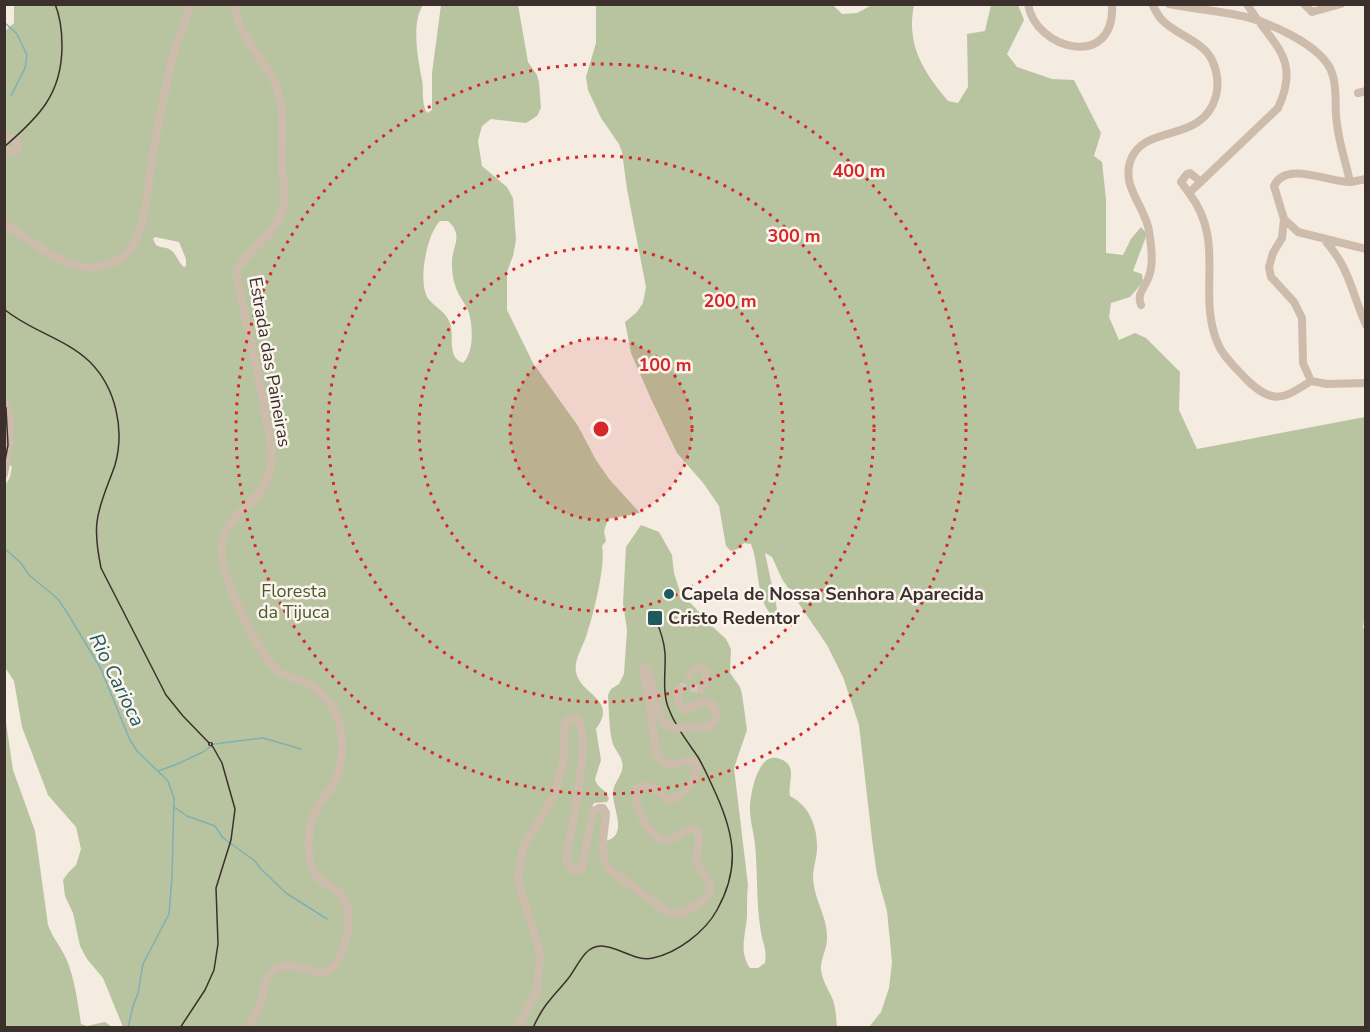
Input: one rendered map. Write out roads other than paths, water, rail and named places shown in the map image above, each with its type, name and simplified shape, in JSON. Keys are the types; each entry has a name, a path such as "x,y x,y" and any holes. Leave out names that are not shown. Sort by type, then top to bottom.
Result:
{"street":[{"path":"4,224 40,248 82,267 101,267 119,260 130,250 137,237 143,213 173,57 191,4"},
{"name":"Estrada das Paineiras","path":"234,4 243,32 276,87 283,124 282,168 285,199 276,225 260,245 243,258 237,271 256,362 271,453 270,471 258,495 226,527 221,547 223,566 237,603 269,663 280,673 305,682 320,693 332,706 340,721 342,730 340,767 333,785 318,804 309,828 309,860 315,874 327,886 339,892 345,901 347,916 344,949 336,965 327,972 317,973 285,965 274,970 268,978 258,1011 247,1028"},
{"path":"1028,4 1038,27 1051,37 1072,46 1085,48 1098,43 1108,31 1113,15 1112,4"},
{"path":"1141,305 1138,300 1149,277 1152,256 1149,228 1134,197 1128,177 1130,162 1135,149 1149,140 1188,129 1200,122 1215,99 1218,87 1211,58 1162,20 1152,4"},
{"path":"1169,4 1257,20 1280,30 1322,55 1329,65 1335,84 1337,123 1350,182"},
{"path":"1189,193 1278,108 1285,94 1287,77 1284,59 1275,41 1247,4"},
{"path":"1304,4 1312,12 1341,4"},
{"path":"4,135 18,142 16,152 4,150"},
{"path":"1201,182 1190,173 1181,182 1204,220 1210,245 1209,312 1219,346 1232,364 1258,390 1269,397 1280,398 1311,381 1327,384 1365,383"},
{"path":"1311,381 1303,363 1302,318 1294,302 1271,278 1269,267 1281,238 1284,219 1274,186 1283,175 1299,174 1350,182 1365,179"},
{"path":"1284,219 1298,232 1365,249"},
{"path":"1281,238 1298,232"},
{"path":"1323,238 1338,254 1354,290 1365,325"},
{"path":"1338,254 1343,243"},
{"path":"4,474 9,444 6,402"},
{"path":"518,1028 537,990 540,953 518,880 521,858 523,847 553,798 562,764 565,722 571,718 577,718 580,722 582,740 579,795 566,860 570,868 579,871 582,869 593,811 603,808 606,813 602,852 603,861 609,869 667,912 683,913 708,895 711,883 696,862 699,840 697,831 688,829 672,840 663,840 650,831 635,801 635,791 645,785 654,788 670,800 678,798 696,776 694,761 667,764 660,761 656,753 649,699 642,670 647,669 663,723 674,728 708,727 715,722 717,715 715,707 710,703 703,701 684,710 678,700 677,691 679,689"},
{"path":"690,676 694,669 705,670 706,683 701,689"}],"waterway":[{"path":"4,22 17,34 27,55 25,68 11,96"},
{"name":"Rio Carioca","path":"4,548 21,563 29,575 58,599 101,669 129,738 137,751 168,781 174,798 169,914 143,964 128,1028"},
{"path":"158,771 203,752 214,744 263,738 301,749"},
{"path":"174,807 187,816 215,826 223,838 255,861 286,893 327,919"}],"tunnel":[{"path":"679,689 682,687 701,689"}],"tram line":[{"path":"4,147 38,115 58,78 62,41 55,4"},
{"path":"4,309 80,354 99,372 106,384 116,410 119,438 115,465 102,500 97,522 101,568 166,695 213,747 222,763 235,809 231,840 216,888 218,944 214,970 205,990 180,1028"},
{"path":"4,405 8,445 4,466"},
{"path":"533,1028 544,1007 590,950 601,946 614,948 646,959 662,955 681,946 698,934 712,918 729,880 732,866 731,838 722,809 703,766 668,707 664,648 655,618"}],"place":[{"name":"Capela de Nossa Senhora Aparecida","path":"669,594"},
{"name":"Cristo Redentor","path":"655,618"}],"park label":[{"name":"Floresta da Tijuca","path":"294,601"}]}
